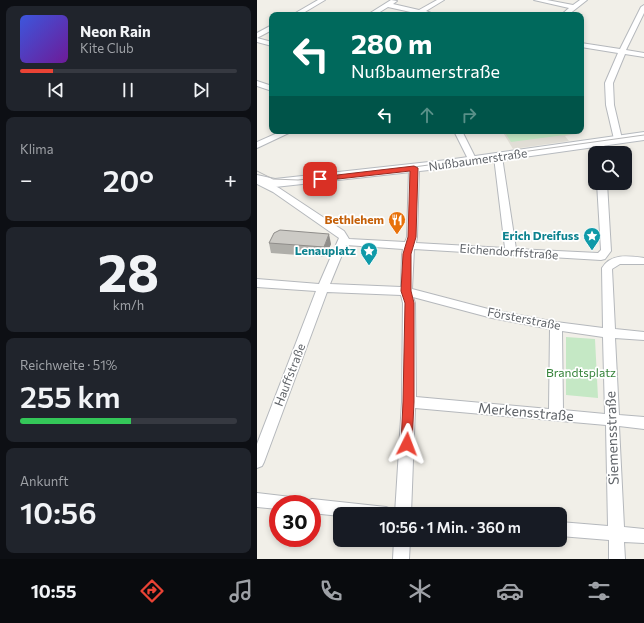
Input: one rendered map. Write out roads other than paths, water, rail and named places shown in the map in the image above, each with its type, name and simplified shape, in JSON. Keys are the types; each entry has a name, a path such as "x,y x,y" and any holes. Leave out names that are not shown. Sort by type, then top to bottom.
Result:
{"street":[{"path":"300,12 322,0"},
{"path":"375,12 397,0 429,7"},
{"path":"388,5 421,12 441,0"},
{"path":"537,0 574,7"},
{"path":"567,12 584,0"},
{"path":"618,139 610,106 609,83 644,7"},
{"path":"257,36 269,29"},
{"path":"257,40 269,43"},
{"path":"584,46 644,55"},
{"path":"257,83 269,87"},
{"path":"257,145 282,134"},
{"path":"460,134 473,161"},
{"name":"Nußbaumerstraße","path":"604,146 618,139 644,136"},
{"name":"Nußbaumerstraße","path":"257,177 272,183 287,182 498,157 588,149"},
{"path":"498,157 511,252"},
{"path":"403,507 409,402 409,303 406,291 407,254 412,237 414,168"},
{"path":"257,177 340,233 344,238 323,288"},
{"path":"287,182 285,191 289,199"},
{"name":"Eichendorffstraße","path":"409,246 596,258 603,256 606,252 602,190"},
{"path":"343,242 409,246"},
{"name":"Siemensstraße","path":"617,559 608,333 607,268 613,262 620,260 644,261"},
{"path":"257,283 323,288 406,291"},
{"name":"Hauffstraße","path":"257,462 323,288"},
{"name":"Försterstraße","path":"406,291 493,314 556,326 644,336"},
{"path":"556,326 556,414"},
{"name":"Merkensstraße","path":"409,402 644,423"},
{"path":"257,500 269,501"},
{"path":"321,507 333,508"},
{"path":"567,530 644,536"},
{"path":"401,559 402,547"}],"tram line":[{"path":"257,171 273,179 298,180 414,167 644,135"}],"place":[{"name":"Bethlehem","path":"397,235"},
{"name":"Erich Dreifuss","path":"592,251"},
{"name":"Lenauplatz","path":"369,266"}],"park label":[{"name":"Brandtsplatz","path":"581,373"}]}
